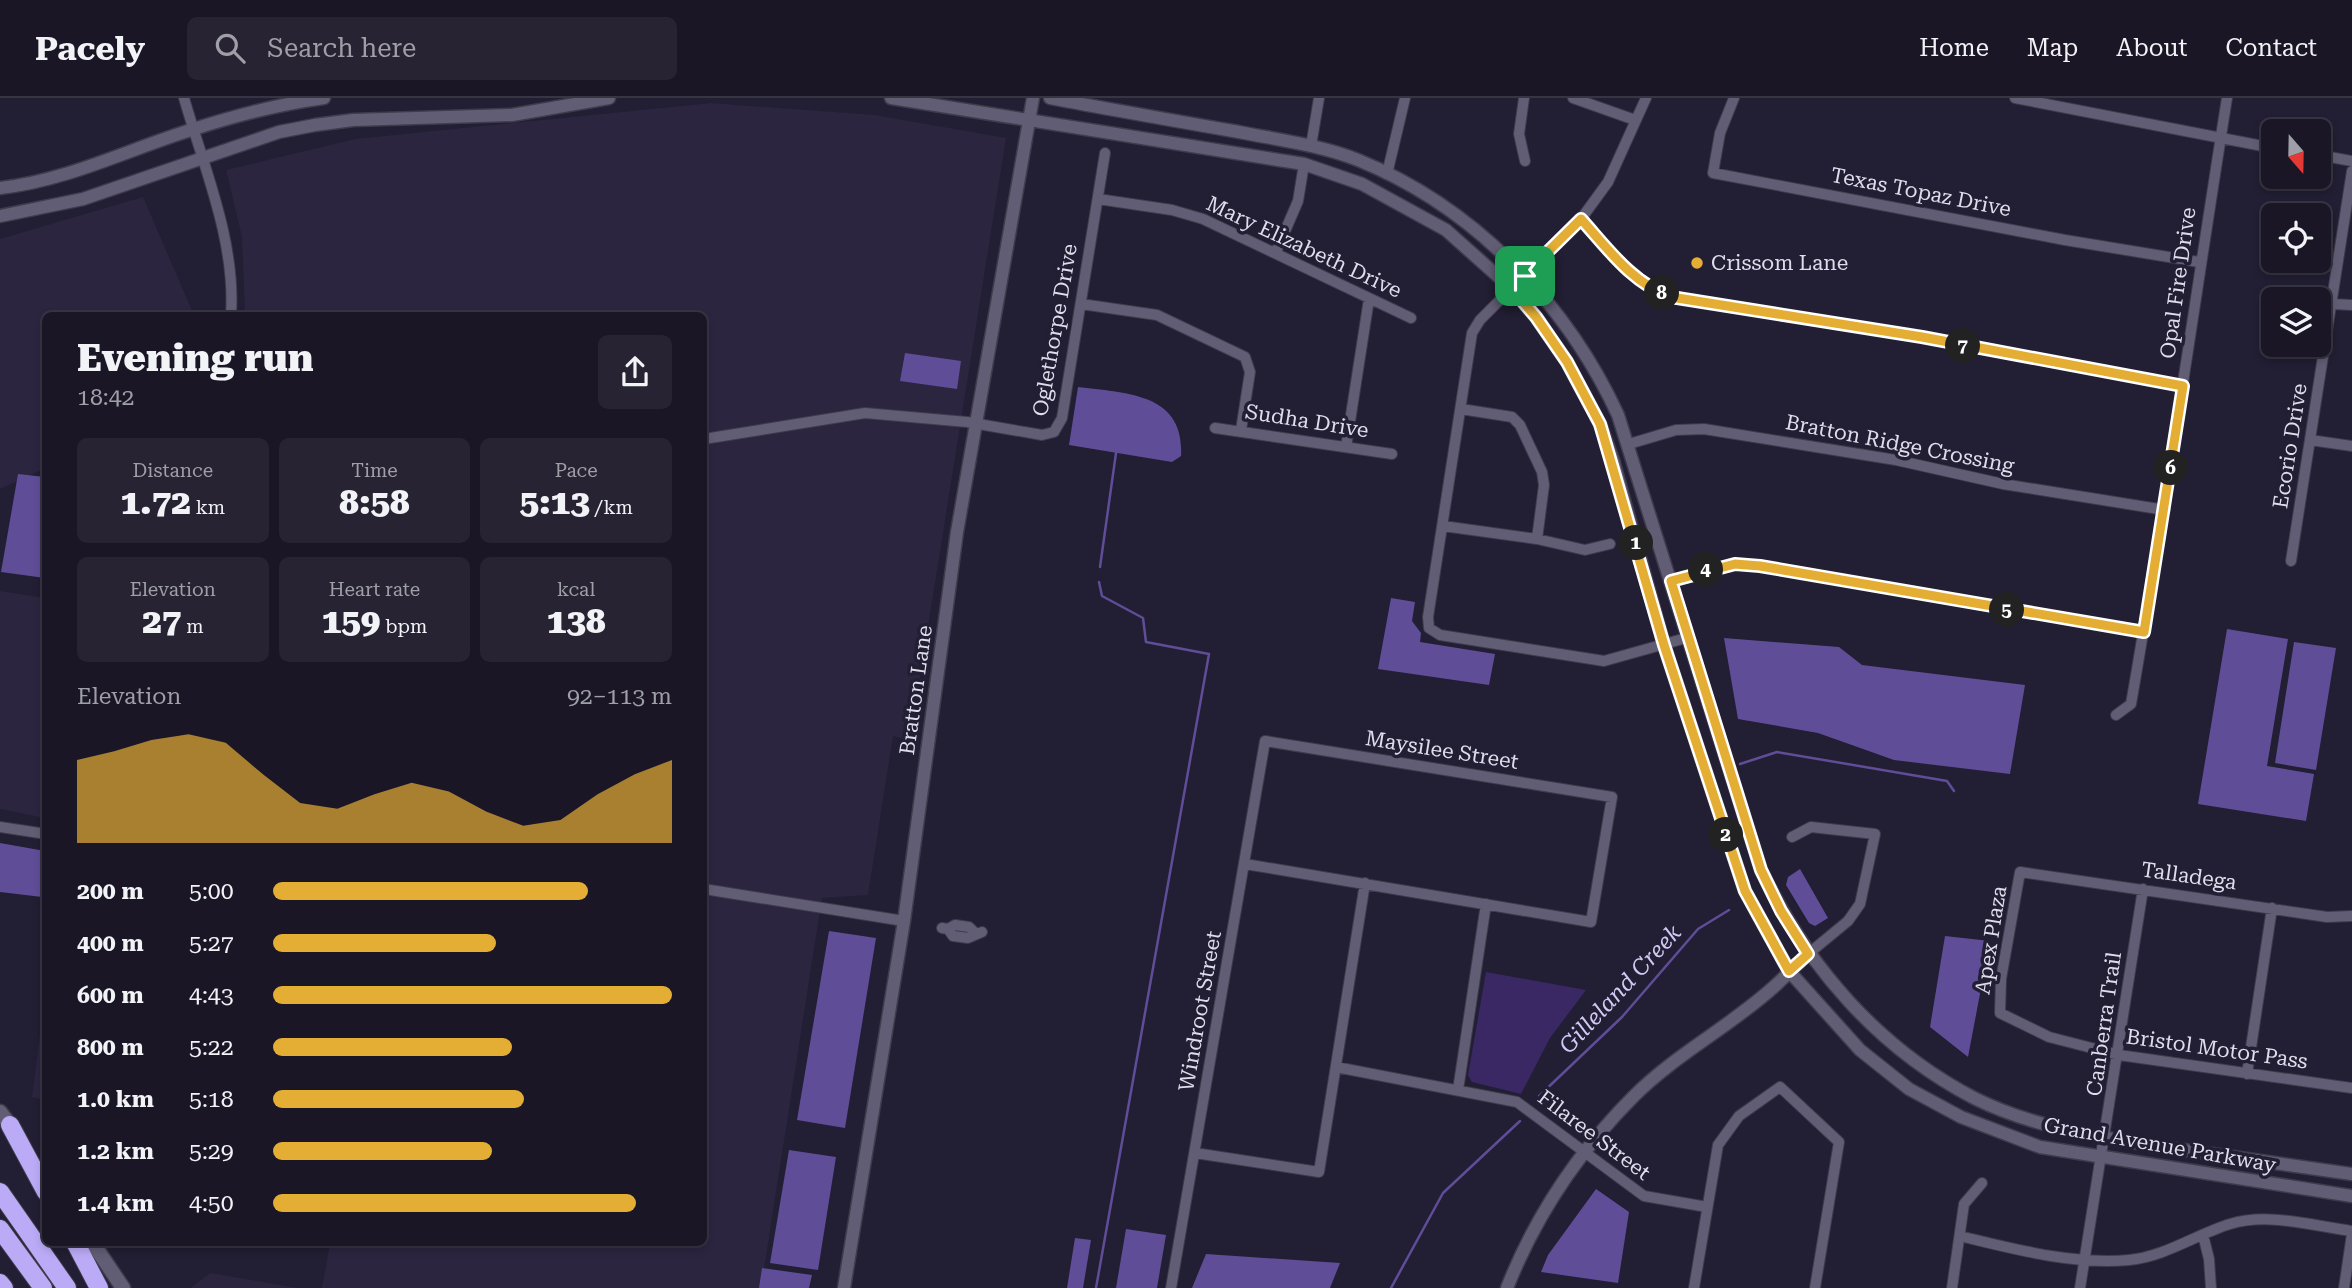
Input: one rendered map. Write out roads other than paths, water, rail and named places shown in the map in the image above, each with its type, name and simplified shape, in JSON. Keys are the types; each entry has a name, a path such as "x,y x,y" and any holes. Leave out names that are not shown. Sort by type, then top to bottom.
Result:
{"highway":[{"path":"5,1118 42,1185"},
{"path":"0,1192 67,1288"},
{"path":"0,1229 43,1288"},
{"path":"77,1246 99,1288"},
{"path":"0,1283 4,1288"}],"main road":[{"path":"5,1118 42,1169"},
{"path":"95,1246 124,1288"}],"street":[{"path":"184,98 226,243 231,279 231,312"},
{"path":"0,188 23,186 91,168 193,129 267,109 324,98"},
{"path":"0,216 83,199 279,132 315,125 353,120 512,115 609,98"},
{"name":"Grand Avenue Parkway","path":"891,98 1304,164 1362,184 1419,213 1462,242 1511,288 1536,317 1567,362 1600,424 1664,645 1745,891 1789,971 1860,1050 1909,1089 1961,1117 2040,1147 2352,1196"},
{"name":"Bratton Lane","path":"844,1288 904,921 957,532 1033,98"},
{"name":"Grand Avenue Parkway","path":"1051,98 1311,146 1357,160 1387,174 1472,226 1525,276 1588,355 1629,444 1686,638 1761,870 1781,911 1808,954 1868,1022 1917,1065 1976,1099 2033,1120 2106,1139 2352,1174"},
{"path":"1276,252 1298,201 1319,98"},
{"path":"1387,174 1405,98"},
{"path":"1524,98 1519,134 1525,162"},
{"path":"1573,98 1635,120"},
{"path":"1646,98 1608,182 1581,219 1480,320 1472,333 1428,617 1429,628 1440,635 1604,662 1686,638"},
{"name":"Texas Topaz Drive","path":"1734,98 1720,133 1713,173 2065,240 2199,262"},
{"path":"2015,98 2261,146"},
{"name":"Opal Fire Drive","path":"2116,715 2132,704 2165,510 2199,262 2227,98"},
{"name":"Oglethorpe Drive","path":"975,424 1042,435 1054,432 1062,418 1105,153"},
{"path":"2331,157 2352,161"},
{"name":"Ecorio Drive","path":"2291,561 2352,171"},
{"name":"Mary Elizabeth Drive","path":"1098,199 1172,210 1203,219 1411,318"},
{"path":"1581,219 1630,273 1651,290 1671,297 1922,337 2183,386"},
{"path":"1346,447 1369,299"},
{"path":"1081,304 1157,315 1245,357 1250,362 1250,372 1241,430"},
{"path":"2333,304 2352,305"},
{"path":"1461,409 1512,417 1520,425 1542,472 1544,485 1537,539"},
{"path":"707,439 865,413 975,424"},
{"name":"Sudha Drive","path":"1215,428 1392,454"},
{"name":"Bratton Ridge Crossing","path":"1629,444 1676,430 1704,429 1895,460 2003,484 2165,510"},
{"path":"2310,440 2352,446"},
{"path":"1443,526 1537,539 1585,550 1610,544"},
{"path":"1671,581 1735,564 1760,566 2144,632"},
{"name":"Maysilee Street","path":"1265,741 1612,797 1591,922 1486,904"},
{"name":"Windroot Street","path":"1171,1288 1265,741"},
{"path":"0,827 42,833"},
{"path":"1507,1288 1535,1227 1585,1153 1643,1088 1777,984 1848,920 1860,904 1875,834 1811,827 1792,837"},
{"path":"1245,864 1486,904 1458,1090"},
{"name":"Talladega","path":"2020,872 2327,917 2352,916"},
{"name":"Apex Plaza","path":"2000,1013 2001,979 2020,872"},
{"path":"1195,1153 1319,1172 1365,883"},
{"path":"707,889 904,921"},
{"name":"Canberra Trail","path":"2080,1288 2087,1260 2143,889"},
{"path":"2246,1074 2272,908"},
{"path":"945,929 953,936 968,938 978,933"},
{"name":"Bristol Motor Pass","path":"2000,1013 2049,1037 2119,1055 2352,1087"},
{"name":"Filaree Street","path":"1336,1067 1517,1102 1644,1196 1707,1207"},
{"path":"1694,1288 1718,1145 1739,1116 1780,1087 1839,1142 1815,1288"},
{"path":"1952,1288 1965,1204 1982,1183"},
{"path":"1960,1236 2015,1250 2087,1260 2133,1260 2229,1224 2258,1219 2352,1233 2344,1288"},
{"path":"2203,1235 2209,1259 2211,1288"}],"waterway":[{"path":"1100,567 1116,453"},
{"path":"1096,1288 1209,654 1146,642 1143,618 1102,596 1099,582"},
{"path":"1740,764 1777,752 1947,781 1954,791"},
{"name":"Gilleland Creek","path":"1539,1096 1622,1017 1698,929 1729,910"},
{"name":"Gilleland Creek","path":"1391,1288 1443,1193 1520,1121"}],"place":[{"name":"Crissom Lane","path":"1697,263"}]}
